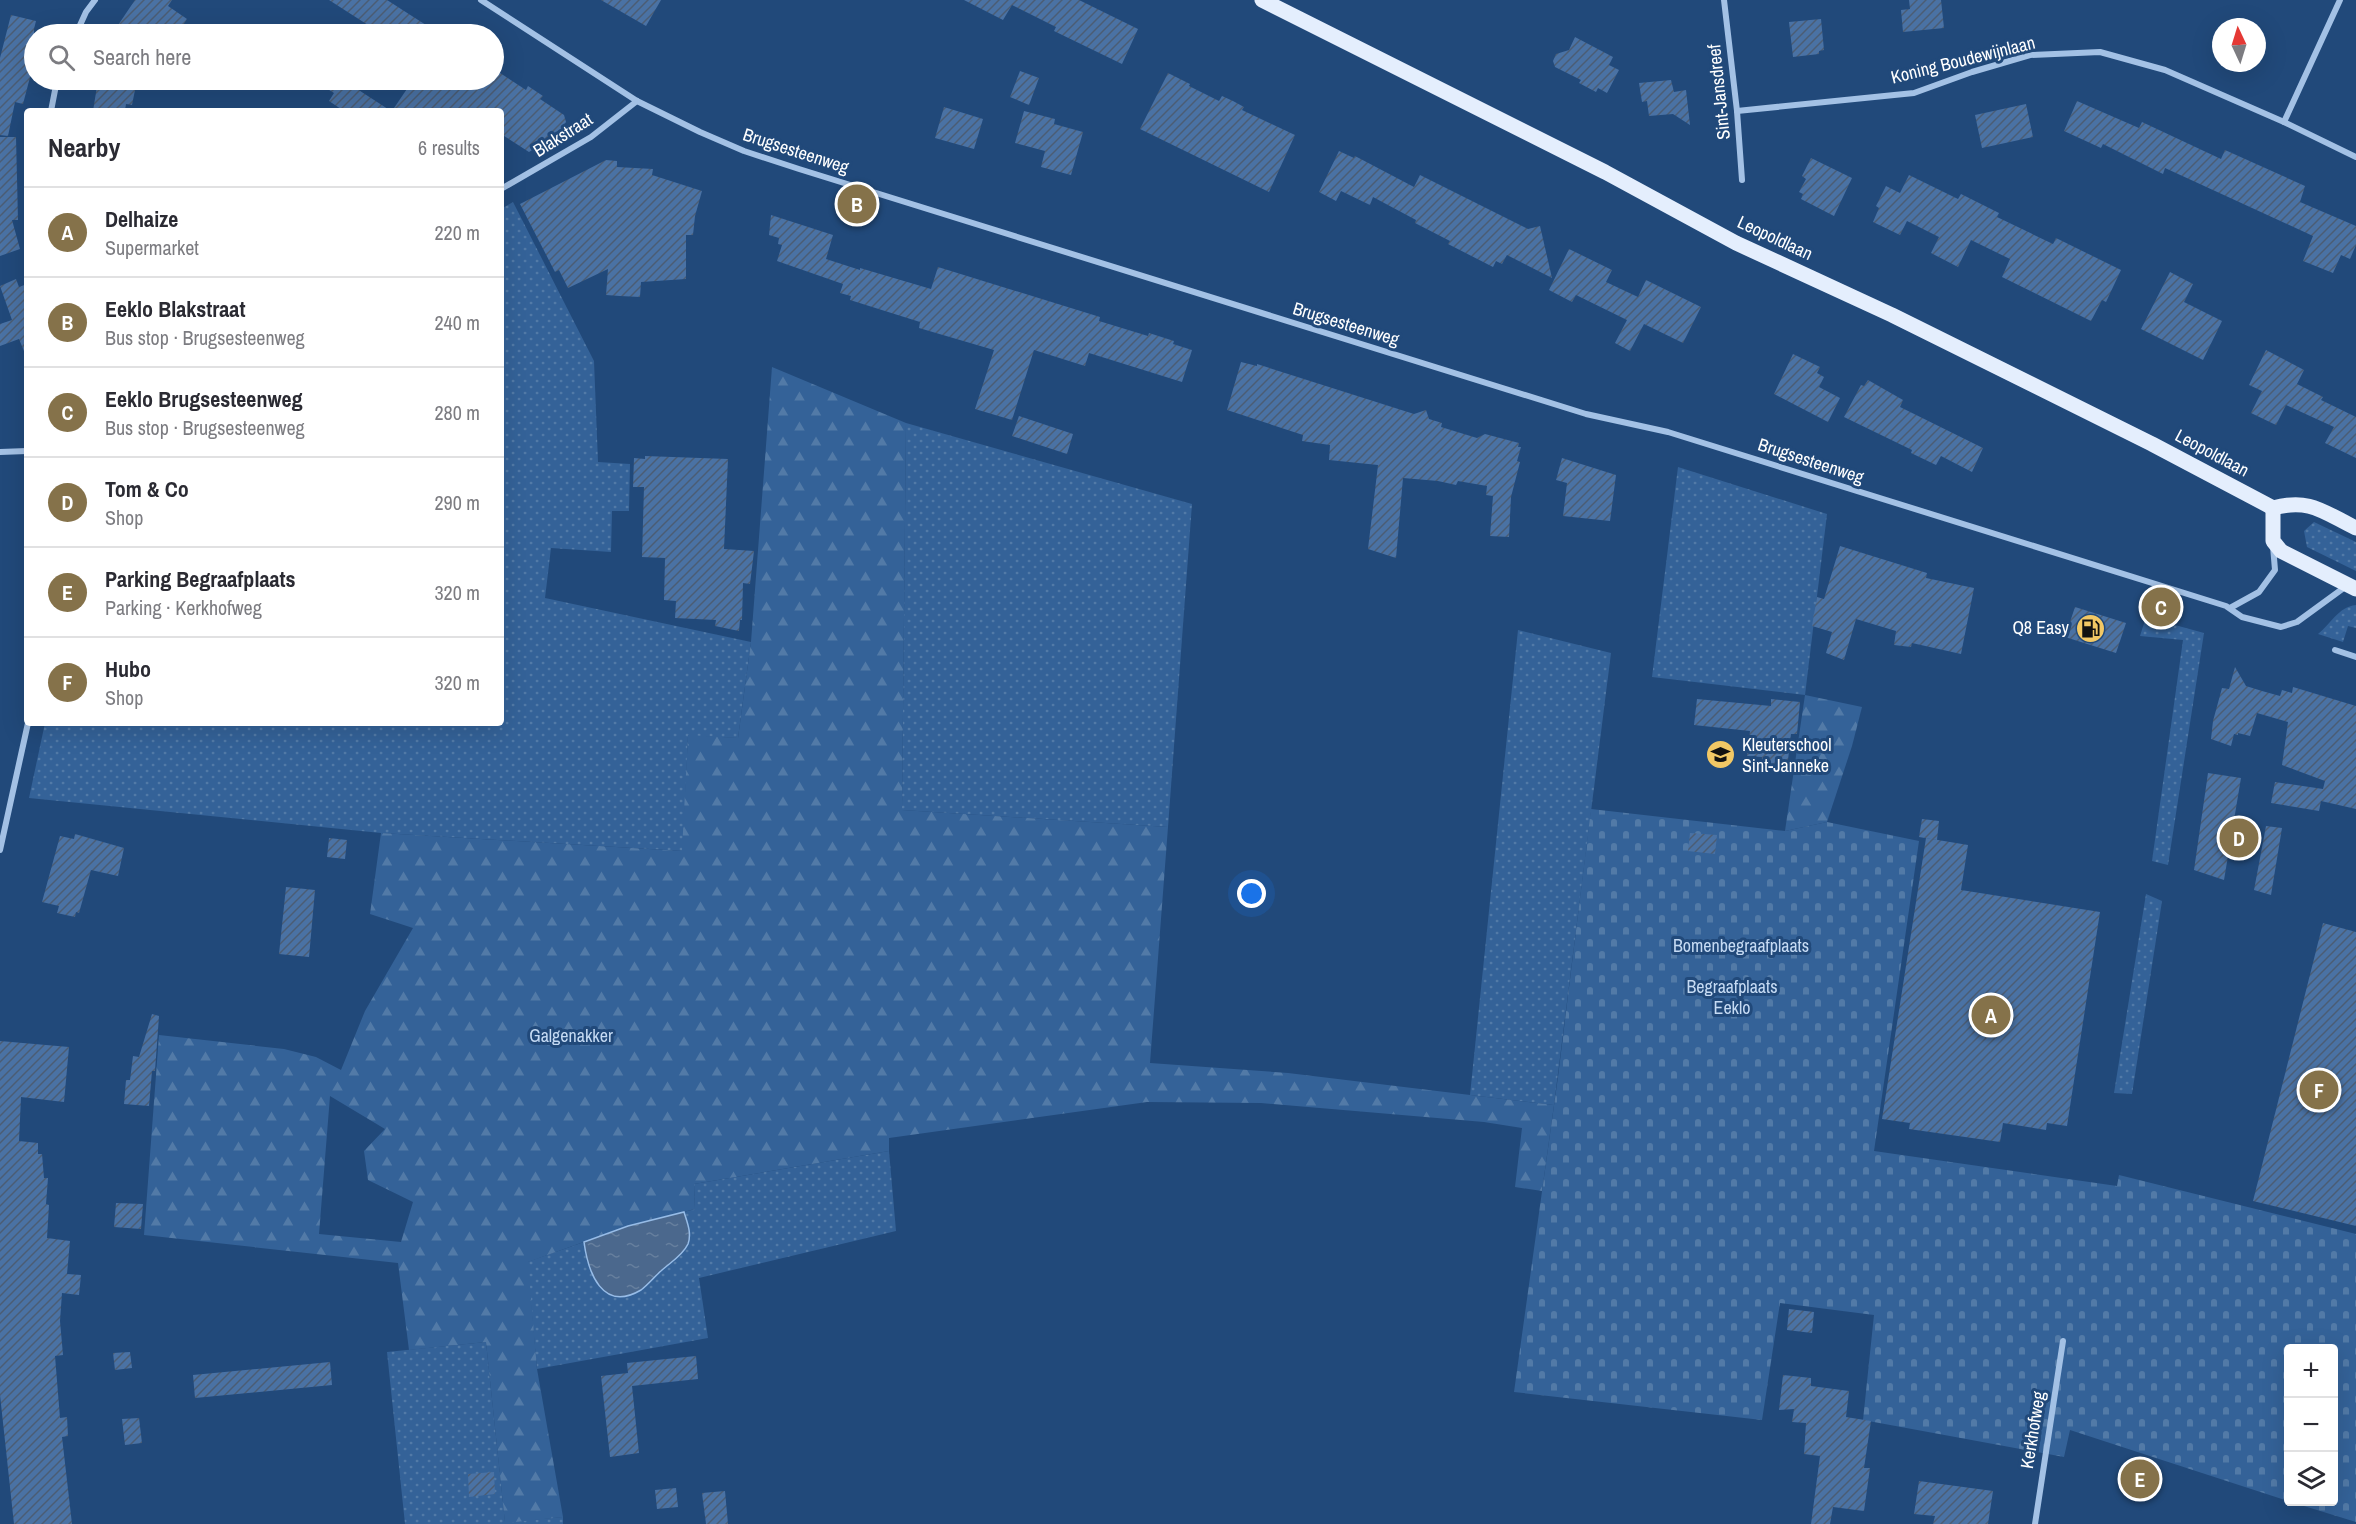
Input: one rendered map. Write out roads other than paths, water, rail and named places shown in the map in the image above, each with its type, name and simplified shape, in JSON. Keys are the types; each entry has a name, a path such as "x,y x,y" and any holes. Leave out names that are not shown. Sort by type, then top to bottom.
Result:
{"main road":[{"name":"Leopoldlaan","path":"1262,0 1605,172 1736,243 1892,315 2152,444 2273,508"},
{"path":"2352,587 2281,551 2273,541 2273,508 2292,503 2310,505 2356,528"}],"street":[{"path":"81,24 95,0"},
{"name":"Brugsesteenweg","path":"481,0 637,101 744,151 810,172 1586,414 1668,432 2230,608 2242,617 2281,627 2297,622 2352,587"},
{"name":"Sint-Jansdreef","path":"1725,0 1742,180"},
{"path":"2284,122 2340,0"},
{"name":"Koning Boudewijnlaan","path":"1737,111 1914,93 1972,72 2030,56 2100,52 2165,70 2284,122 2356,157"},
{"path":"52,108 55,90"},
{"name":"Blakstraat","path":"504,187 591,137 637,101"},
{"path":"0,452 24,451"},
{"path":"2230,608 2259,592 2275,570 2273,541"},
{"path":"2335,650 2356,657"},
{"path":"0,850 27,726"},
{"name":"Kerkhofweg","path":"2035,1524 2063,1341"}],"water":[{"path":"684,1212 689,1232 686,1248 644,1288 628,1296 616,1296 607,1293 599,1286 589,1265 584,1242 628,1226"}],"place":[{"name":"Eeklo Blakstraat","path":"857,204"},
{"name":"Eeklo Brugsesteenweg","path":"2161,607"},
{"name":"Q8 Easy","path":"2090,628"},
{"name":"Kleuterschool Sint-Janneke","path":"1721,755"},
{"name":"Tom & Co","path":"2239,838"},
{"name":"Delhaize","path":"1991,1015"},
{"name":"Hubo","path":"2319,1090"},
{"name":"Parking Begraafplaats","path":"2140,1479"}],"park label":[{"name":"Bomenbegraafplaats","path":"1741,946"},
{"name":"Begraafplaats Eeklo","path":"1732,997"},
{"name":"Galgenakker","path":"571,1036"}]}
